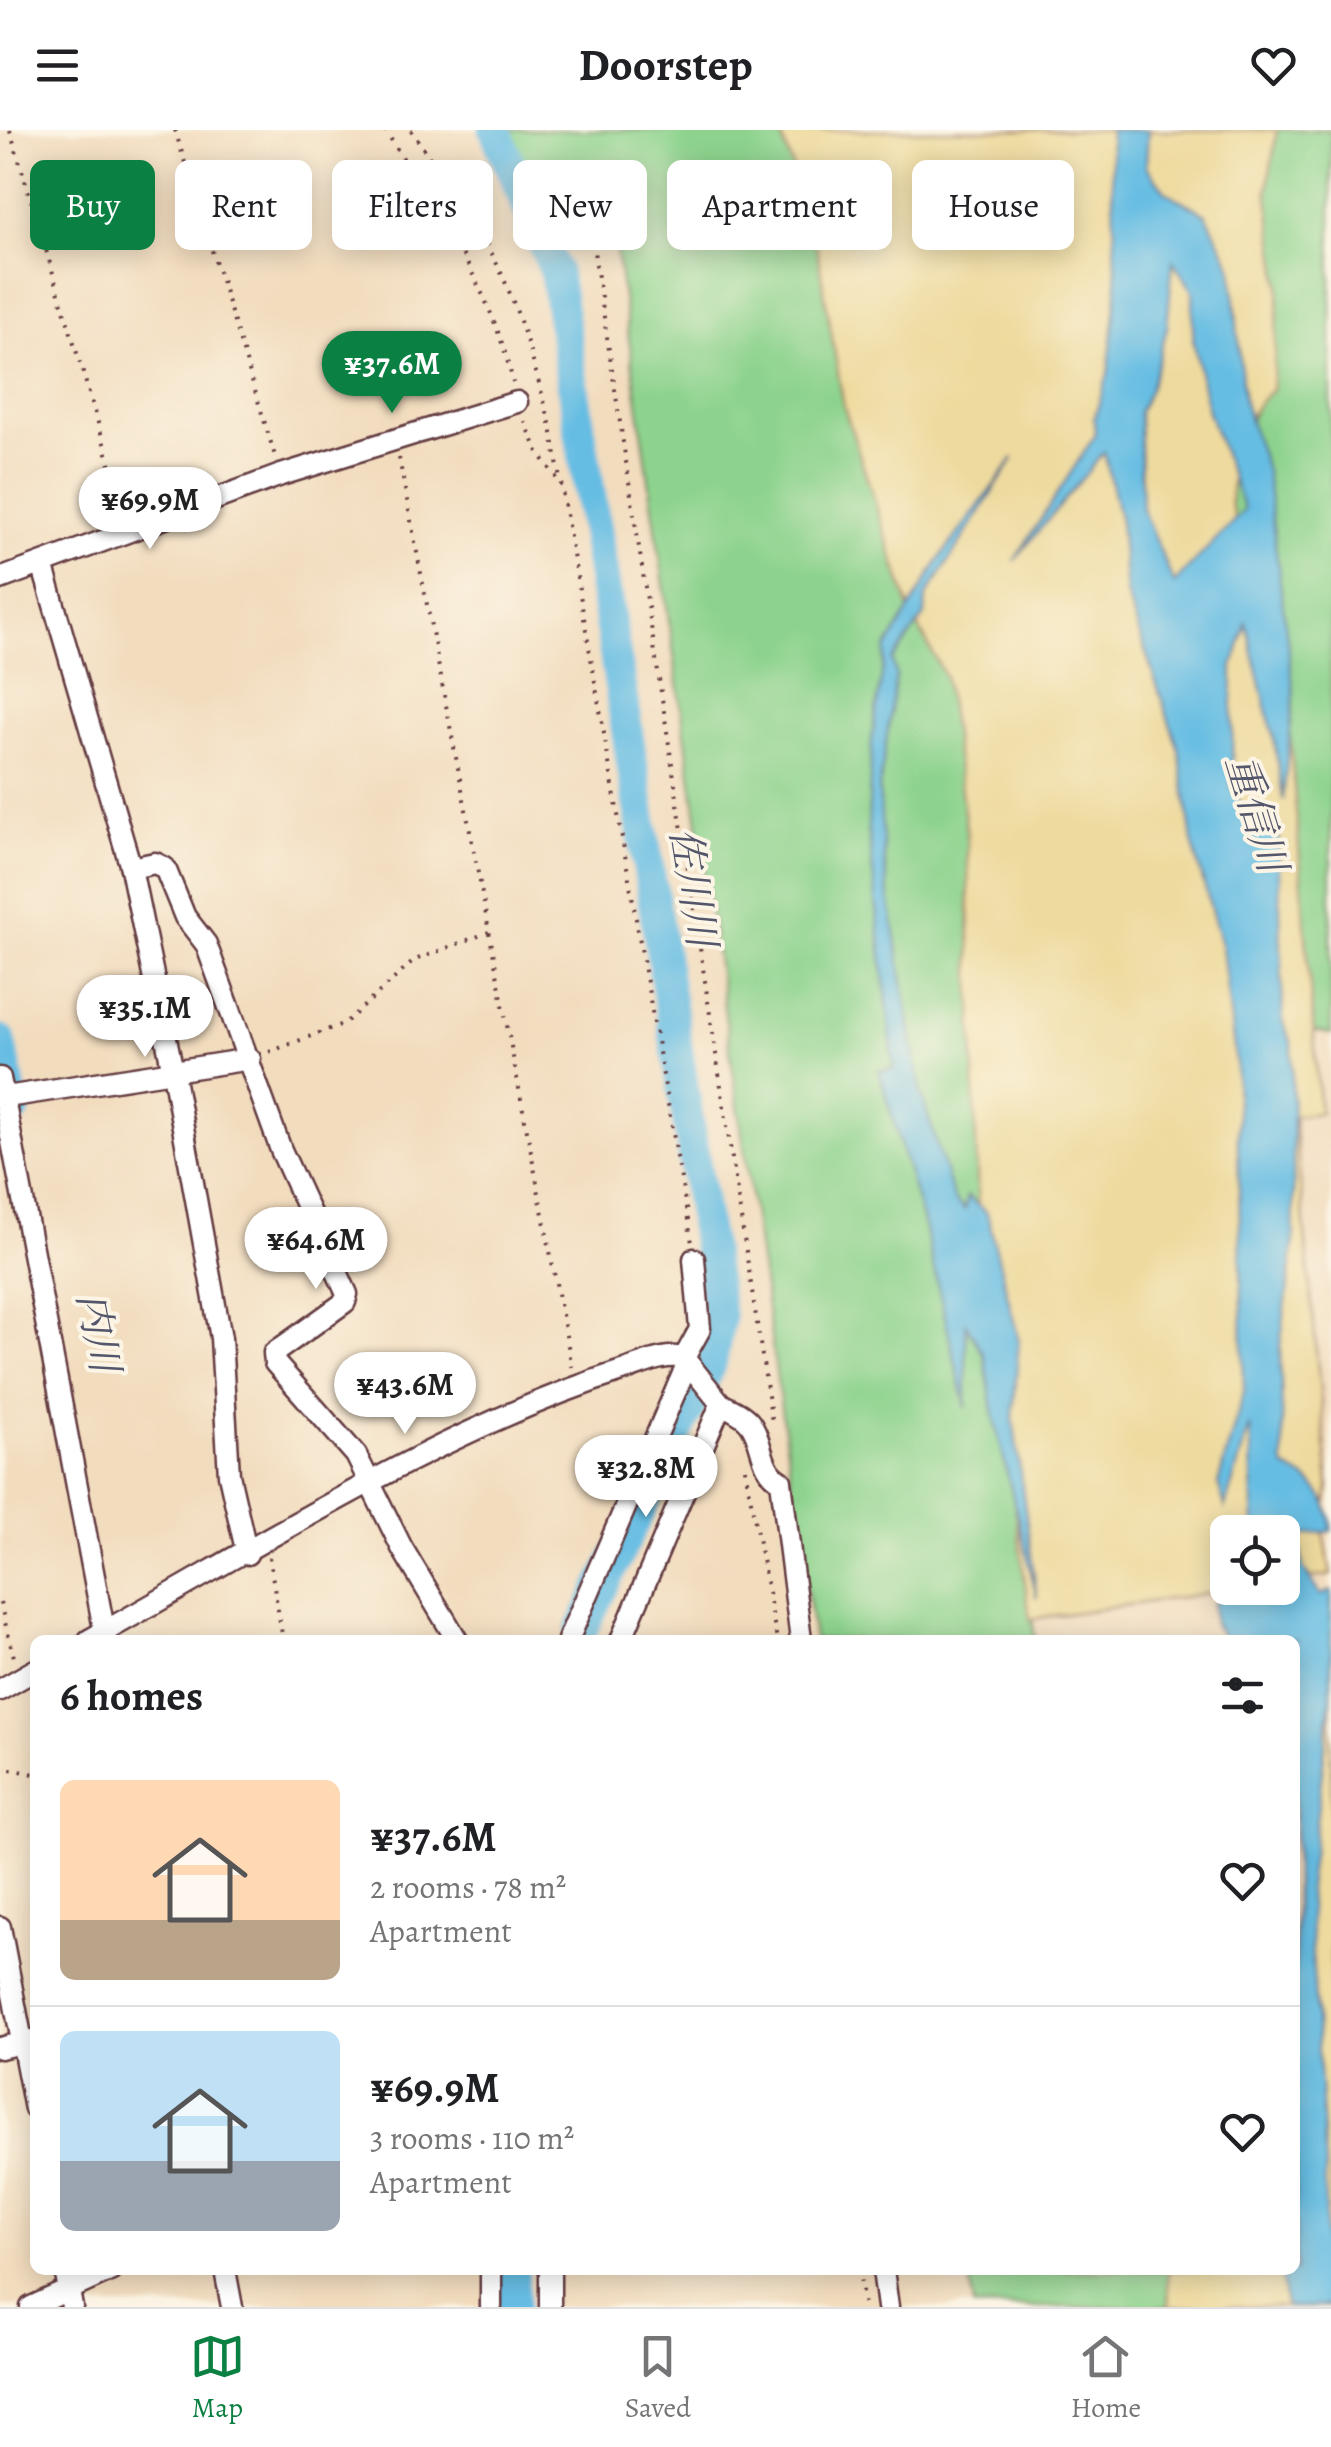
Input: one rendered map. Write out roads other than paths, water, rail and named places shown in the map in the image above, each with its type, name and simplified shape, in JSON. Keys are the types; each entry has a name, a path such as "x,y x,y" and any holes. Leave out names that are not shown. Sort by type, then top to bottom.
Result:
{"street":[{"path":"0,579 281,475 517,402"},
{"path":"42,564 131,868 221,1338 229,1475 257,1548"},
{"path":"131,868 156,863 166,868 184,918 213,959 282,1150 346,1294 345,1302 274,1354 274,1364 356,1456 454,1635"},
{"path":"100,1635 1,1091 173,1072 250,1058"},
{"path":"570,1635 700,1329 694,1259"},
{"path":"104,1635 370,1483 576,1386 668,1357 687,1366 718,1402 752,1425 771,1476 782,1481 800,1635"},
{"path":"623,1635 718,1402"},
{"path":"0,1927 29,2041 0,2048"},
{"path":"30,2307 100,2275"},
{"path":"226,2275 232,2307"},
{"path":"491,2275 491,2307"},
{"path":"550,2275 550,2307"},
{"path":"884,2275 888,2307"}],"water":[{"path":"1110,130 1148,130 1146,166 1166,192 1206,214 1232,267 1244,403 1266,470 1294,694 1283,800 1274,739 1246,624 1233,667 1232,787 1257,836 1278,828 1283,1023 1292,1044 1294,1242 1280,1347 1284,1467 1304,1478 1324,1499 1331,1531 1300,1536 1300,1515 1253,1515 1250,1425 1225,1507 1218,1484 1244,1391 1236,1065 1222,948 1192,842 1179,750 1126,594 1120,522 1104,452 1014,561 1095,435 1094,419 1108,374 1117,293","holes":["1173,261 1193,291 1193,339 1208,412 1244,510 1174,583 1142,509 1139,411 1150,389 1167,328"]},
{"path":"1014,458 926,597 925,615 892,661 896,675 879,790 886,877 921,1093 954,1200 965,1210 967,1196 987,1213 1019,1341 1013,1418 1037,1598 995,1422 984,1355 966,1324 966,1408 923,1222 879,1071 894,1068 868,827 872,736 886,649 940,558"},
{"path":"1300,1544 1303,1568 1320,1595 1331,1591 1331,1698 1308,1888 1325,2163 1325,2279 1330,2307 1286,2307 1281,2275 1300,2275 1300,1635 1222,1635 1214,1624 1213,1605 1300,1605"}],"waterway":[{"name":"佐川川","path":"495,130 555,271 719,1318 711,1363 581,1631"},
{"name":"内川","path":"0,1040 14,1110"},
{"name":"佐川川","path":"513,2275 513,2307"}],"water label":[{"name":"重信川","path":"1257,813"}]}
